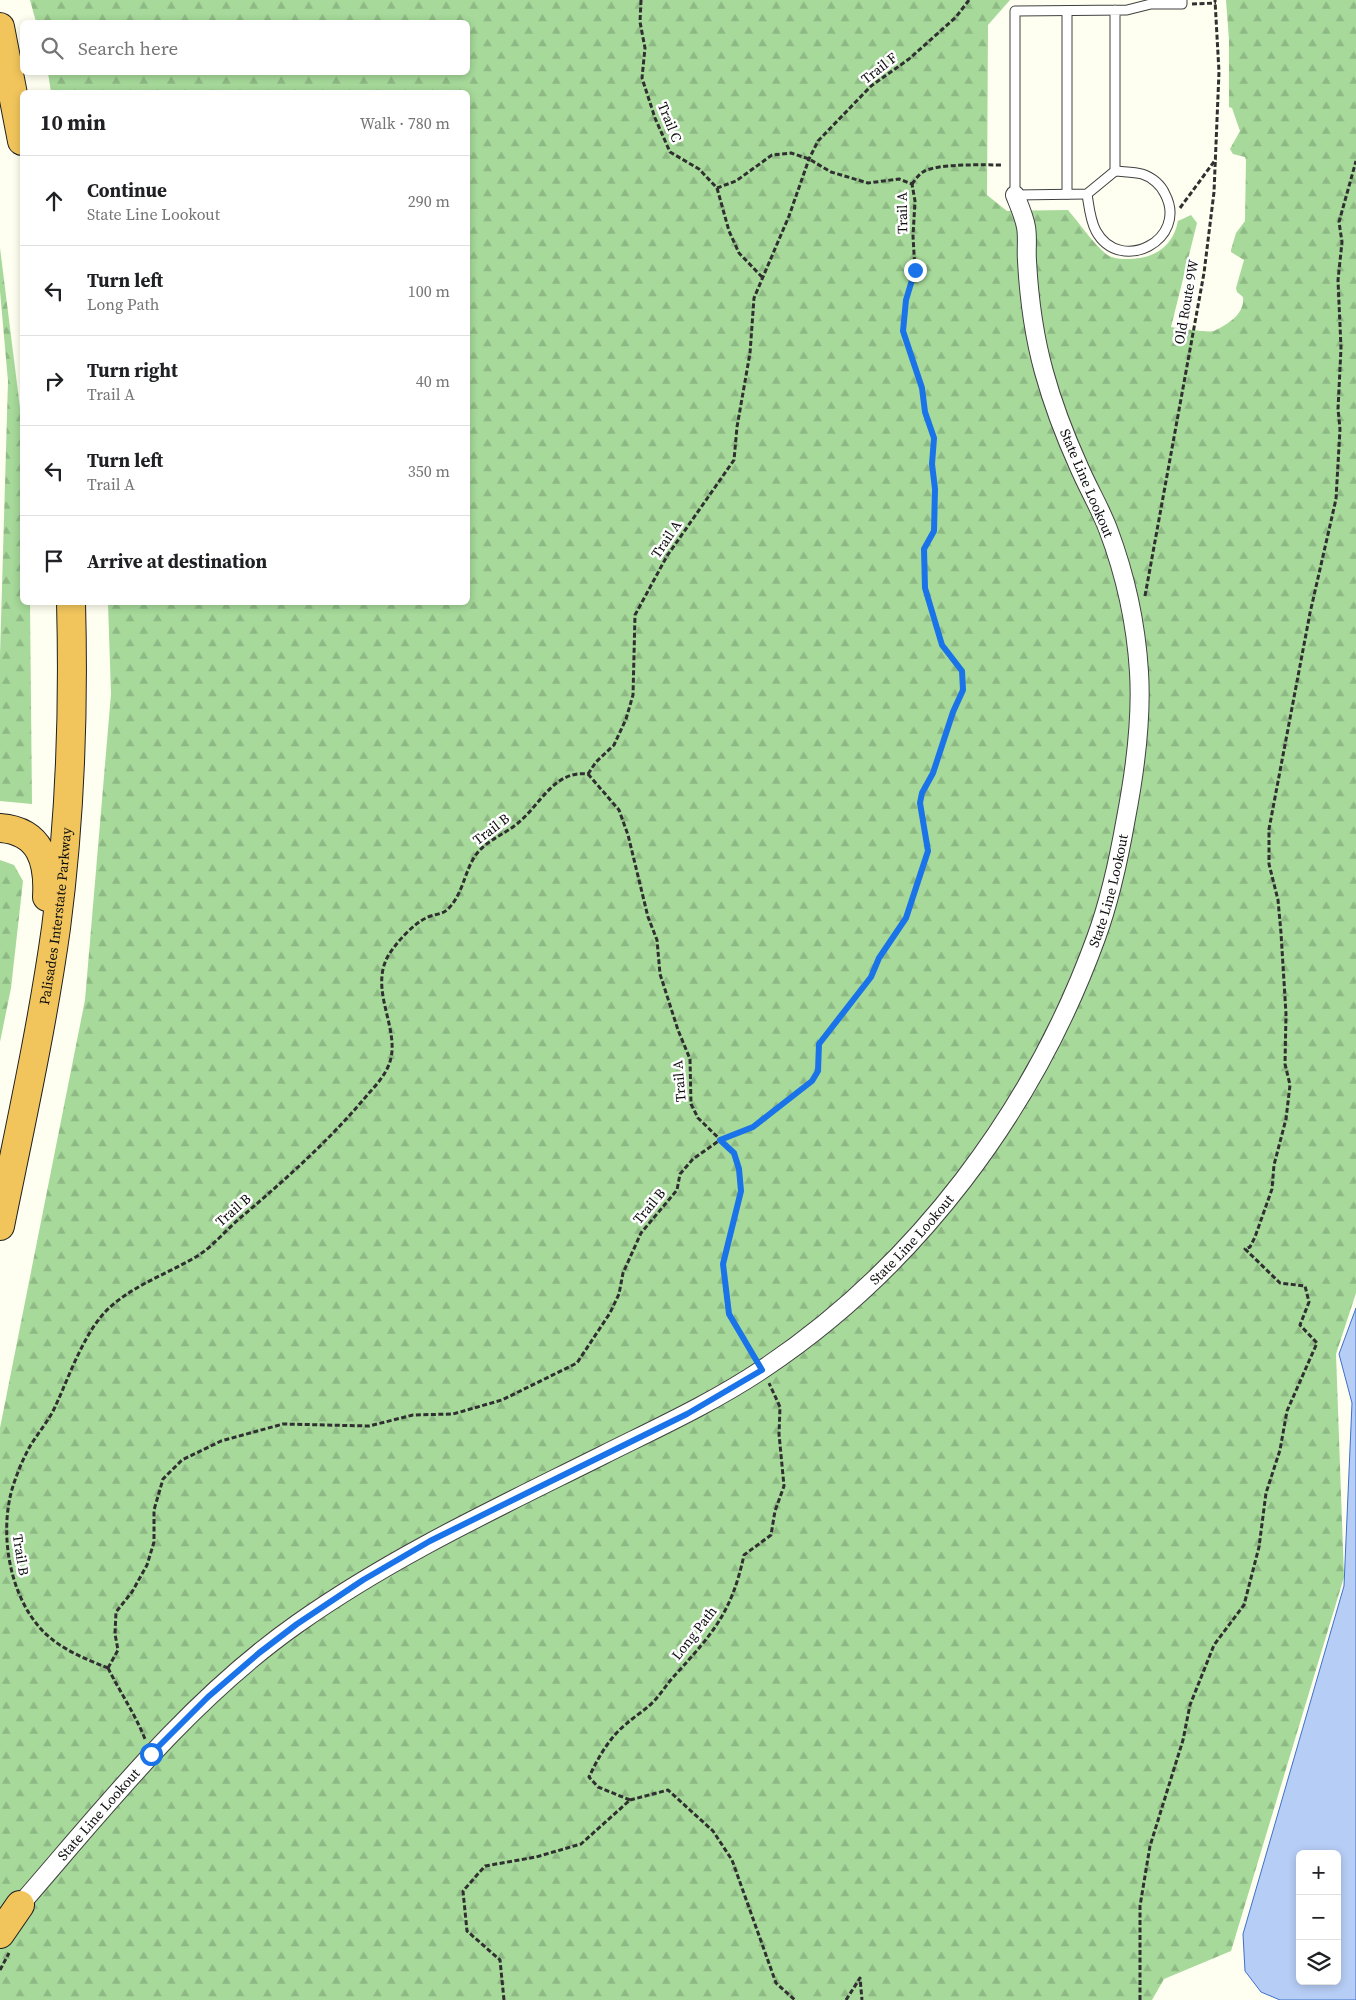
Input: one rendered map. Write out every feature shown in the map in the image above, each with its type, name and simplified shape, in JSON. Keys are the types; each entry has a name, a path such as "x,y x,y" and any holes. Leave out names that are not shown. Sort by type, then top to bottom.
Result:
{"highway":[{"path":"0,28 20,131"},
{"name":"Palisades Interstate Parkway","path":"0,1226 40,1024 56,928 66,832 72,703 71,605"},
{"path":"0,828 15,831 31,838 38,846 46,866 47,890 40,1024"},
{"path":"0,1934 10,1912"}],"street":[{"name":"State Line Lookout","path":"10,1912 151,1754 208,1697 259,1653 297,1624 363,1580 430,1541 687,1414 762,1370 831,1318 895,1258 954,1192 999,1133 1036,1071 1072,1000 1098,933 1118,862 1130,796 1137,732 1139,676 1134,627 1123,574 1107,526 1056,411 1041,363 1032,317 1026,225 1015,194"}],"lane":[{"path":"1087,194 1095,230 1104,242 1124,251 1146,248 1157,242 1165,232 1170,212 1166,195 1155,181 1143,174 1115,171 1087,194 1015,194 1015,11 1127,10 1151,4 1182,2"},
{"path":"1067,10 1067,194"},
{"path":"1115,10 1115,171"}],"path":[{"name":"Trail C","path":"641,0 640,22 645,48 642,78 654,118 670,152 699,169 717,188"},
{"name":"Trail F","path":"809,159 818,141 871,86 908,59 956,17 969,0"},
{"path":"1182,2 1216,2"},
{"name":"Old Route 9W","path":"1144,605 1204,273 1217,158 1218,72 1216,2"},
{"path":"762,278 739,253 729,231 717,188 736,181 772,155 791,153 809,159"},
{"path":"1170,212 1183,207 1217,158"},
{"name":"Trail A","path":"809,159 831,172 868,183 899,179 912,184 915,201 913,236 915,270 906,300 903,331 922,388 925,412 934,438 932,464 935,489 934,531 924,549 925,588 942,645 962,671 963,690 953,712 933,773 922,793 920,803 928,851 906,918 879,958 871,977 819,1044 818,1071 812,1081 753,1127 720,1140 698,1118 691,1104 690,1059 678,1030 660,974 657,940 648,917 628,835 619,810 588,774 596,762 614,745 626,719 633,695 635,615 667,556 734,460 737,427 750,353 754,298 789,216 809,159"},
{"path":"1140,2000 1140,1906 1150,1846 1183,1740 1190,1705 1214,1645 1244,1605 1259,1547 1266,1493 1280,1450 1287,1411 1317,1344 1300,1325 1309,1302 1305,1286 1280,1283 1245,1249 1250,1246 1255,1237 1272,1189 1274,1165 1286,1119 1290,1085 1285,1064 1286,1014 1281,933 1274,877 1269,864 1269,829 1310,614 1336,499 1340,430 1338,410 1341,348 1338,280 1342,242 1340,222 1356,161"},
{"path":"912,184 923,172 936,168 1015,165"},
{"name":"Trail B","path":"588,774 576,772 555,784 517,824 493,838 476,854 466,873 461,892 446,912 424,918 387,957 382,980 383,1003 390,1029 392,1052 386,1072 349,1116 319,1149 200,1254 134,1289 104,1313 84,1345 53,1411 28,1449 10,1495 6,1531 10,1574 22,1602 41,1629 60,1645 108,1668 118,1650 115,1634 116,1612 132,1592 147,1565 152,1550 154,1510 163,1479 182,1460 221,1441 283,1424 369,1426 413,1416 453,1414 502,1400 577,1363 610,1313 619,1294 623,1273 641,1233 677,1190 680,1174 692,1159 720,1140"},
{"name":"Long Path","path":"630,1800 598,1787 589,1777 606,1746 624,1725 655,1700 705,1641 727,1610 738,1584 744,1555 770,1535 775,1511 784,1486 779,1434 780,1407 762,1370 729,1314 723,1264 741,1191 739,1169 734,1153 720,1140"},
{"path":"108,1668 125,1702 138,1720 151,1754"},
{"path":"504,2000 500,1960 467,1931 463,1891 485,1866 536,1857 581,1844 630,1800 668,1790 713,1831 732,1860 776,1983 795,2000"},
{"path":"846,2000 860,1978 862,2000"}],"green space":[{"path":"30,0 1010,0 988,25 987,195 1007,211 1068,210 1106,254 1120,259 1135,259 1152,255 1166,245 1178,221 1191,215 1197,223 1171,327 1214,331 1234,318 1243,303 1243,297 1237,292 1236,288 1244,260 1231,252 1231,250 1236,233 1245,221 1246,160 1245,157 1233,154 1230,149 1240,131 1232,108 1229,107 1229,40 1226,0 1356,0 1356,1293 1336,1354 1344,1577 1231,1951 1164,1979 1152,2000 0,2000 0,1428 85,1000 111,694 108,605 470,605 470,90 51,90 48,75 470,75 470,20 35,20"},
{"path":"0,248 20,408 20,605 30,605 32,804 0,801 0,656 8,381 0,291"},
{"path":"0,860 14,865 23,881 11,988 0,1042"}],"water":[{"path":"1356,1308 1356,2000 1280,2000 1261,1992 1245,1971 1243,1934 1344,1586 1352,1403 1339,1354"}],"route":[{"path":"151,1754 208,1697 259,1653 297,1624 363,1580 430,1541 687,1414 762,1370 729,1314 723,1264 741,1191 739,1169 734,1153 720,1140 753,1127 778,1110 812,1081 818,1071 819,1044 852,1004 871,977 879,958 906,918 928,851 920,803 922,793 933,773 953,712 963,690 962,671 942,645 930,612 925,588 924,549 934,531 935,489 932,464 934,438 925,412 922,388 903,331 906,300 915,270"}]}
